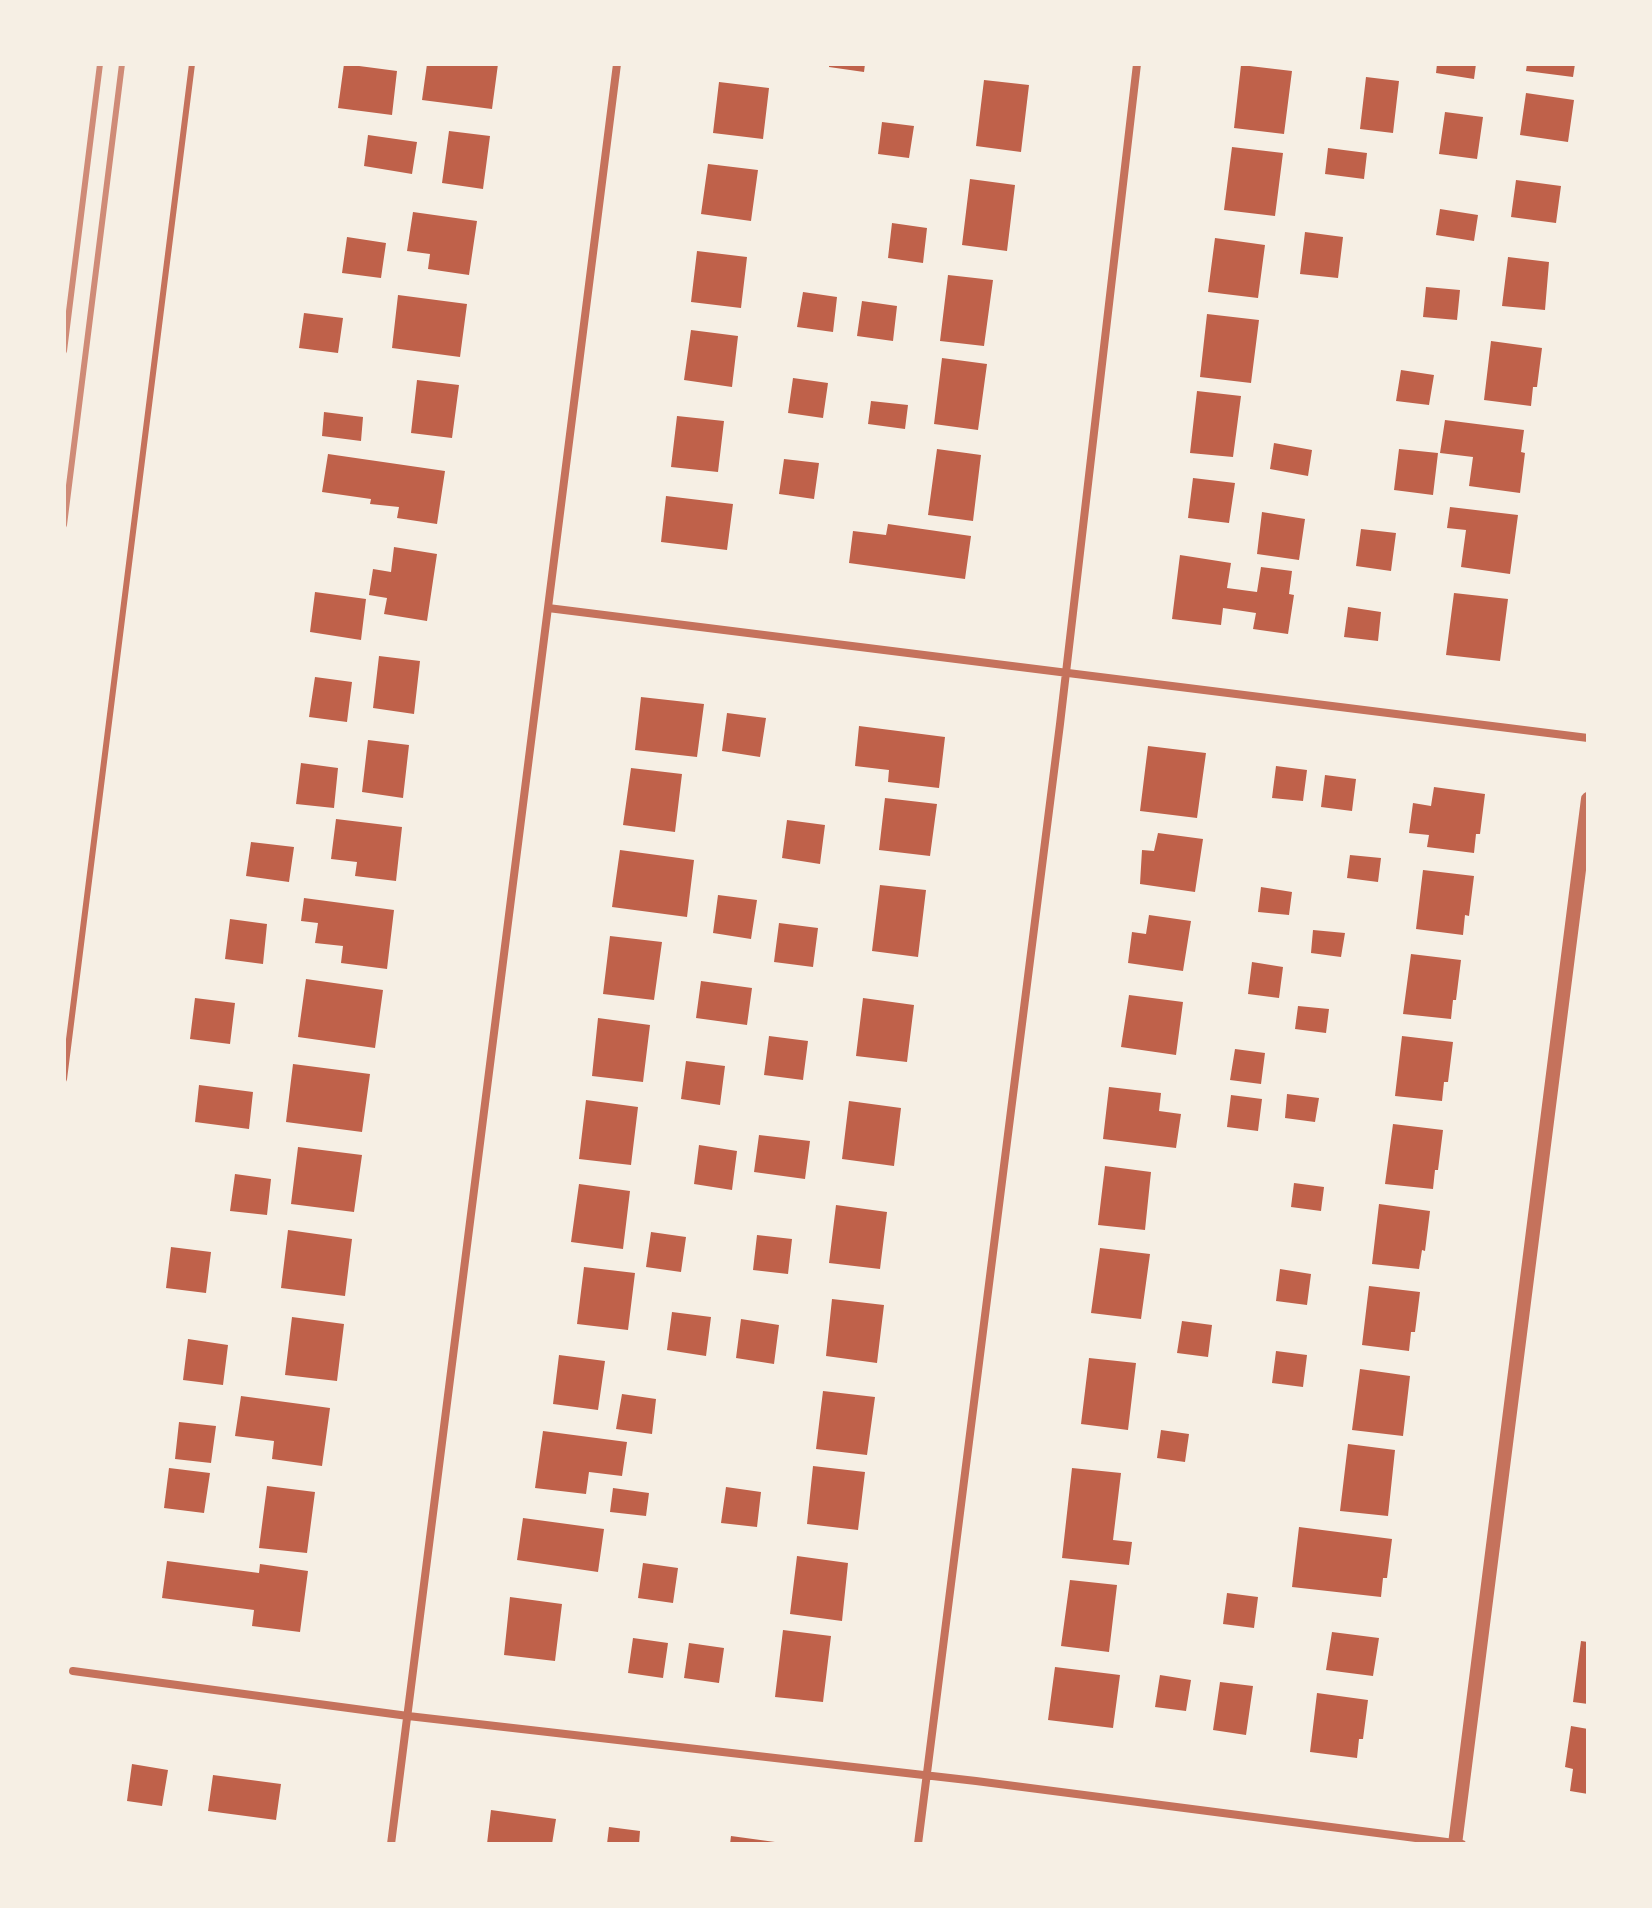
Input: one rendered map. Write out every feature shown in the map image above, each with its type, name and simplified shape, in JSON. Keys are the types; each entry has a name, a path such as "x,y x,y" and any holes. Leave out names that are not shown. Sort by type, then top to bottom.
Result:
{"street":[{"path":"391,1844 617,64"},
{"path":"918,1844 1066,673 1137,64"},
{"path":"548,608 1588,738"},
{"path":"1456,1844 1588,799"},
{"path":"73,1671 408,1716 927,1776 1462,1844"}],"lane":[{"path":"64,1079 192,64"}],"building":[{"path":"344,64 397,71 392,115 338,108"},
{"path":"427,64 498,64 492,109 422,100"},
{"path":"829,64 865,64 864,72 829,67"},
{"path":"1437,64 1476,64 1474,79 1436,73"},
{"path":"1527,64 1575,64 1573,77 1526,71"},
{"path":"1241,65 1292,71 1284,134 1234,128"},
{"path":"1366,77 1399,81 1393,133 1360,129"},
{"path":"984,80 1029,85 1021,152 976,146"},
{"path":"719,82 769,88 763,139 713,133"},
{"path":"1526,93 1574,100 1568,142 1520,135"},
{"path":"1445,112 1483,117 1477,159 1439,154"},
{"path":"882,122 914,126 909,158 878,154"},
{"path":"449,131 490,136 483,189 442,183"},
{"path":"368,135 417,142 412,174 364,166"},
{"path":"1232,147 1283,153 1275,216 1224,210"},
{"path":"1328,148 1367,153 1364,179 1325,174"},
{"path":"708,164 758,170 751,221 701,214"},
{"path":"970,179 1015,185 1007,251 962,245"},
{"path":"1516,180 1561,186 1556,223 1511,217"},
{"path":"1440,209 1478,215 1474,241 1436,235"},
{"path":"413,212 477,221 469,275 428,269 430,254 407,251"},
{"path":"892,223 927,228 923,263 888,258"},
{"path":"1305,232 1343,237 1338,278 1300,274"},
{"path":"347,237 386,243 381,278 342,273"},
{"path":"1215,238 1265,245 1258,298 1208,292"},
{"path":"697,251 747,257 741,308 691,302"},
{"path":"1508,257 1549,262 1545,310 1502,306"},
{"path":"948,275 993,280 984,346 940,341"},
{"path":"1426,287 1460,290 1457,320 1423,317"},
{"path":"803,292 837,297 833,332 797,327"},
{"path":"398,295 467,304 460,357 392,348"},
{"path":"862,301 897,306 893,341 857,336"},
{"path":"304,313 343,318 338,353 299,348"},
{"path":"1207,314 1259,320 1251,383 1200,377"},
{"path":"691,330 738,336 732,387 684,380"},
{"path":"1491,341 1542,348 1531,406 1484,400"},
{"path":"942,358 987,364 978,430 934,424"},
{"path":"1401,370 1434,375 1429,405 1396,401"},
{"path":"793,378 828,383 823,418 788,413"},
{"path":"417,380 459,385 452,438 411,433"},
{"path":"1197,391 1241,396 1233,457 1190,453"},
{"path":"871,401 908,405 905,429 868,424"},
{"path":"324,412 363,417 361,441 322,436"},
{"path":"677,416 724,421 718,472 671,467"},
{"path":"1445,420 1524,430 1521,452 1525,453 1520,493 1469,486 1473,457 1440,453"},
{"path":"1274,443 1312,450 1308,476 1270,469"},
{"path":"937,449 981,455 973,521 928,515"},
{"path":"1399,449 1438,453 1433,495 1394,490"},
{"path":"328,454 445,471 437,524 397,518 399,507 370,504 371,499 322,492"},
{"path":"784,459 819,463 814,499 779,494"},
{"path":"1193,478 1235,483 1229,523 1188,518"},
{"path":"666,496 733,504 727,550 661,542"},
{"path":"1450,507 1518,515 1510,574 1461,567 1466,530 1447,528"},
{"path":"1262,512 1305,519 1299,560 1257,554"},
{"path":"888,524 971,536 965,579 849,563 853,531 886,535"},
{"path":"1361,529 1396,533 1391,571 1356,566"},
{"path":"394,547 437,554 427,621 384,614 387,598 369,595 373,569 391,572"},
{"path":"1180,555 1231,563 1227,588 1257,592 1261,567 1292,571 1289,594 1294,595 1288,634 1253,629 1256,613 1223,608 1221,625 1172,619"},
{"path":"315,592 366,599 361,640 310,632"},
{"path":"1454,593 1508,599 1500,661 1446,655"},
{"path":"1348,607 1381,612 1378,641 1344,637"},
{"path":"379,656 420,661 414,714 373,708"},
{"path":"315,677 352,682 347,722 309,717"},
{"path":"641,697 704,704 697,757 635,750"},
{"path":"727,713 766,718 760,757 722,751"},
{"path":"859,726 945,737 939,788 888,782 889,770 855,766"},
{"path":"368,740 409,745 403,798 362,792"},
{"path":"1148,746 1206,753 1197,818 1140,811"},
{"path":"301,763 338,768 334,808 296,804"},
{"path":"1276,766 1307,770 1303,801 1272,798"},
{"path":"631,768 682,774 675,832 623,825"},
{"path":"1325,775 1356,779 1352,811 1321,807"},
{"path":"1434,787 1485,794 1480,834 1476,834 1474,853 1427,847 1429,835 1409,833 1413,803 1431,806"},
{"path":"885,798 937,804 930,856 879,850"},
{"path":"336,819 402,827 396,881 355,876 357,862 331,859"},
{"path":"787,820 825,825 820,864 782,858"},
{"path":"1158,833 1203,839 1195,892 1140,884 1142,850 1154,851"},
{"path":"251,842 294,847 289,882 246,876"},
{"path":"620,850 694,860 687,917 612,907"},
{"path":"1350,855 1381,858 1378,882 1347,878"},
{"path":"1423,870 1474,876 1469,916 1465,915 1463,935 1416,929"},
{"path":"880,885 926,890 918,957 872,951"},
{"path":"1261,887 1292,892 1289,915 1258,912"},
{"path":"718,895 757,900 751,939 713,933"},
{"path":"304,898 394,910 387,969 341,963 343,946 315,943 318,923 301,921"},
{"path":"1149,915 1191,921 1183,971 1128,963 1132,932 1146,934"},
{"path":"230,919 267,924 263,964 225,959"},
{"path":"779,923 818,928 813,967 774,962"},
{"path":"1313,930 1345,933 1341,957 1311,953"},
{"path":"610,936 662,942 654,1000 603,994"},
{"path":"1411,954 1461,960 1451,1019 1403,1014"},
{"path":"1252,962 1283,967 1279,998 1248,994"},
{"path":"306,979 383,990 375,1048 298,1037"},
{"path":"701,981 752,988 747,1025 696,1018"},
{"path":"1129,995 1183,1002 1176,1055 1121,1047"},
{"path":"195,998 235,1003 230,1044 190,1039"},
{"path":"863,998 914,1005 907,1062 856,1056"},
{"path":"1298,1006 1329,1009 1326,1033 1295,1029"},
{"path":"598,1018 650,1025 643,1082 592,1076"},
{"path":"769,1036 808,1041 803,1080 764,1075"},
{"path":"1402,1036 1453,1042 1448,1082 1444,1082 1442,1101 1395,1096"},
{"path":"1235,1049 1265,1053 1261,1084 1230,1080"},
{"path":"686,1061 725,1066 720,1105 681,1099"},
{"path":"293,1064 370,1074 362,1132 286,1122"},
{"path":"199,1085 253,1092 249,1129 195,1122"},
{"path":"1109,1087 1161,1093 1159,1111 1181,1114 1176,1148 1103,1139"},
{"path":"1287,1094 1319,1098 1315,1122 1285,1118"},
{"path":"1231,1095 1262,1099 1258,1131 1227,1127"},
{"path":"586,1100 638,1107 631,1165 579,1159"},
{"path":"849,1101 901,1108 894,1166 842,1159"},
{"path":"1393,1124 1443,1130 1433,1189 1385,1184"},
{"path":"759,1135 810,1141 805,1179 754,1172"},
{"path":"699,1145 737,1151 732,1190 694,1184"},
{"path":"298,1147 362,1155 354,1212 291,1204"},
{"path":"1105,1166 1151,1172 1145,1230 1098,1225"},
{"path":"235,1174 271,1179 267,1215 230,1211"},
{"path":"1294,1183 1324,1187 1321,1211 1291,1207"},
{"path":"579,1184 630,1191 623,1249 571,1242"},
{"path":"1379,1204 1430,1211 1425,1251 1422,1250 1419,1269 1372,1264"},
{"path":"836,1205 887,1212 880,1269 829,1263"},
{"path":"288,1230 352,1239 345,1296 281,1288"},
{"path":"651,1232 686,1237 681,1272 646,1267"},
{"path":"757,1235 792,1239 788,1274 753,1270"},
{"path":"171,1247 211,1252 206,1293 166,1288"},
{"path":"1100,1248 1150,1254 1141,1319 1091,1313"},
{"path":"584,1267 635,1273 628,1330 577,1324"},
{"path":"1280,1269 1311,1274 1307,1305 1276,1301"},
{"path":"1369,1286 1420,1292 1415,1332 1411,1332 1409,1351 1362,1345"},
{"path":"832,1299 884,1305 877,1363 826,1356"},
{"path":"672,1312 711,1317 706,1356 667,1350"},
{"path":"292,1317 344,1324 337,1381 285,1375"},
{"path":"741,1319 779,1325 774,1364 736,1358"},
{"path":"1182,1321 1212,1325 1208,1357 1177,1353"},
{"path":"188,1339 228,1345 223,1385 183,1380"},
{"path":"1276,1351 1307,1355 1303,1387 1272,1383"},
{"path":"559,1355 605,1361 598,1410 553,1404"},
{"path":"1089,1358 1136,1363 1128,1430 1081,1424"},
{"path":"1360,1369 1410,1376 1403,1436 1352,1430"},
{"path":"823,1391 875,1397 867,1455 816,1449"},
{"path":"622,1394 656,1399 652,1434 616,1429"},
{"path":"241,1396 330,1408 322,1466 272,1459 274,1441 235,1436"},
{"path":"179,1422 216,1426 211,1463 175,1459"},
{"path":"1161,1430 1189,1434 1185,1462 1157,1458"},
{"path":"543,1431 627,1442 622,1476 589,1472 586,1494 535,1488"},
{"path":"1348,1444 1395,1450 1388,1516 1340,1511"},
{"path":"813,1466 865,1472 858,1530 807,1524"},
{"path":"169,1468 210,1473 204,1513 164,1508"},
{"path":"1072,1468 1121,1473 1113,1540 1132,1542 1129,1565 1062,1558"},
{"path":"267,1486 315,1492 307,1553 259,1548"},
{"path":"726,1487 761,1492 757,1527 721,1523"},
{"path":"613,1488 649,1493 646,1516 610,1512"},
{"path":"523,1518 604,1529 598,1572 517,1560"},
{"path":"1299,1527 1392,1539 1381,1597 1292,1587"},
{"path":"797,1556 848,1563 842,1621 790,1614"},
{"path":"167,1561 259,1573 260,1564 308,1571 300,1632 252,1626 254,1610 162,1598"},
{"path":"643,1563 678,1568 673,1603 638,1598"},
{"path":"1070,1580 1117,1585 1109,1652 1061,1646"},
{"path":"1227,1593 1258,1597 1254,1628 1223,1624"},
{"path":"510,1597 562,1604 555,1661 504,1655"},
{"path":"783,1630 831,1636 823,1702 775,1697"},
{"path":"1332,1632 1379,1638 1373,1676 1326,1670"},
{"path":"633,1638 668,1643 663,1678 628,1673"},
{"path":"1581,1641 1588,1642 1588,1704 1573,1702"},
{"path":"689,1643 724,1648 719,1683 684,1678"},
{"path":"1055,1667 1120,1675 1113,1728 1048,1720"},
{"path":"1160,1675 1191,1680 1186,1711 1155,1707"},
{"path":"1220,1682 1253,1686 1246,1735 1213,1730"},
{"path":"1317,1693 1368,1700 1357,1758 1310,1752"},
{"path":"1571,1726 1588,1729 1588,1794 1570,1791 1573,1769 1565,1767"},
{"path":"132,1764 168,1770 162,1806 127,1801"},
{"path":"213,1775 281,1784 276,1820 208,1811"},
{"path":"491,1810 556,1819 552,1844 487,1844"},
{"path":"609,1827 640,1831 639,1844 607,1844"},
{"path":"731,1836 775,1842 775,1844 730,1844"}],"railway":[{"path":"64,351 100,64"},
{"path":"64,525 122,64"}]}
